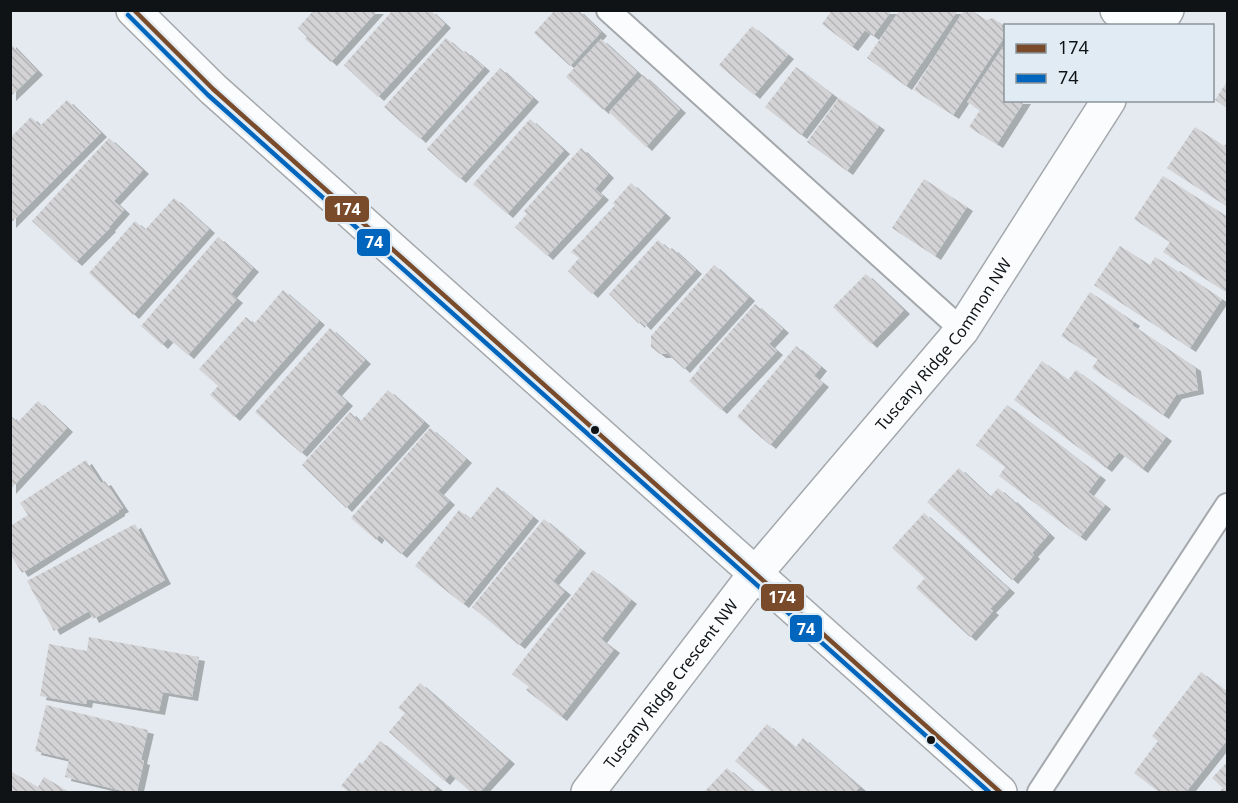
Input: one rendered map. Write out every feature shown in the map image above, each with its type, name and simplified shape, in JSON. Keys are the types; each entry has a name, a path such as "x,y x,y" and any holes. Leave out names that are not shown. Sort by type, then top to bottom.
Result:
{"street":[{"path":"133,10 222,97 1000,792"},
{"path":"1117,10 1138,24"},
{"path":"1158,24 1167,10"},
{"name":"Tuscany Ridge Common NW","path":"756,574 962,330 1108,102"},
{"name":"Tuscany Ridge Crescent NW","path":"588,792 756,574"}],"lane":[{"path":"608,10 962,330"},
{"path":"1039,792 1227,504"}],"building":[{"path":"314,10 378,10 331,62 305,39 307,37 298,28"},
{"path":"393,10 430,10 445,24 378,97 344,65"},
{"path":"555,10 578,10 601,32 570,66 534,33"},
{"path":"832,10 892,10 873,36 865,30 852,47 822,24"},
{"path":"900,10 958,10 906,86 867,58"},
{"path":"964,10 971,10 986,20 993,18 1001,24 1004,38 953,115 914,90"},
{"path":"752,26 788,55 754,95 719,65"},
{"path":"446,38 484,67 420,139 384,107"},
{"path":"601,39 637,72 603,110 566,77"},
{"path":"10,43 37,71 10,97"},
{"path":"1004,47 1004,102 1024,102 997,144 969,127 980,110 967,102"},
{"path":"796,67 832,94 801,135 765,107"},
{"path":"500,68 533,98 460,179 427,149"},
{"path":"643,75 680,109 646,147 609,112"},
{"path":"1228,80 1228,108 1215,100"},
{"path":"839,98 879,126 847,171 807,142"},
{"path":"67,100 101,133 10,224 10,138 31,117 40,126"},
{"path":"530,119 564,150 507,214 473,184"},
{"path":"1195,127 1224,146 1228,142 1228,207 1167,168"},
{"path":"109,138 143,170 114,201 124,210 110,228 76,262 32,221"},
{"path":"581,148 608,174 595,189 603,196 547,256 515,227 527,214 524,211"},
{"path":"1163,176 1228,217 1228,293 1163,252 1170,242 1134,219"},
{"path":"924,179 967,207 935,256 892,228"},
{"path":"631,183 665,214 592,294 568,271 579,258 571,252 615,205 613,203"},
{"path":"174,198 209,229 133,315 89,273 135,221 145,230"},
{"path":"218,237 253,268 231,294 237,299 188,355 168,338 162,345 141,326"},
{"path":"658,240 669,250 672,248 696,270 645,326 640,321 639,324 609,294"},
{"path":"1120,246 1150,265 1155,257 1222,299 1190,348 1094,285"},
{"path":"714,265 749,297 684,369 668,354 660,354 651,347 651,336"},
{"path":"866,274 904,310 871,344 833,307"},
{"path":"283,290 319,321 234,417 210,395 218,386 199,369 246,317 254,324"},
{"path":"1090,292 1134,322 1132,325 1195,367 1198,390 1176,395 1163,415 1092,368 1098,359 1061,336"},
{"path":"755,304 783,329 769,344 777,351 721,410 689,381"},
{"path":"330,328 365,360 336,392 347,402 301,453 255,412"},
{"path":"796,346 821,367 814,376 823,383 770,445 737,417"},
{"path":"1042,361 1068,380 1076,370 1166,437 1142,469 1119,452 1106,468 1014,400"},
{"path":"388,390 424,422 346,508 302,465 350,412 360,422"},
{"path":"38,401 67,428 10,490 10,415 18,422"},
{"path":"1007,405 1100,476 1088,492 1105,505 1080,537 999,476 1005,467 976,445"},
{"path":"430,428 466,459 438,491 449,501 401,554 379,535 376,540 351,518"},
{"path":"86,460 101,483 105,481 123,508 22,573 10,554 10,526 28,515 20,503"},
{"path":"959,468 990,497 998,488 1049,534 1012,580 927,502"},
{"path":"497,487 533,517 463,604 415,566 459,510 470,519"},
{"path":"924,513 1009,589 990,609 993,611 970,637 916,588 925,578 892,548"},
{"path":"544,519 580,549 553,581 565,591 519,645 472,607"},
{"path":"135,524 165,580 93,619 89,611 54,631 27,581"},
{"path":"593,570 631,600 601,639 614,649 561,717 526,690 529,687 512,674"},
{"path":"89,637 199,657 192,697 163,692 159,711 87,699 86,704 40,696 49,644 87,651"},
{"path":"1201,672 1228,693 1228,739 1186,792 1159,792 1134,773 1158,741 1152,736"},
{"path":"420,683 509,760 480,792 471,792 450,774 444,781 389,732 405,713 398,708"},
{"path":"46,705 148,730 137,792 127,792 65,777 69,759 35,751"},
{"path":"767,724 795,748 803,738 860,787 855,792 771,792 735,761"},
{"path":"380,741 437,787 432,792 349,792 341,786"},
{"path":"1228,761 1228,792 1219,792 1223,788 1212,778"},
{"path":"727,768 754,792 704,792"},
{"path":"10,771 38,787 44,777 69,792 10,792"}],"transit line":[{"name":"174","path":"134,10 213,89 1000,792"},
{"name":"74","path":"128,15 208,95 989,792"}]}
